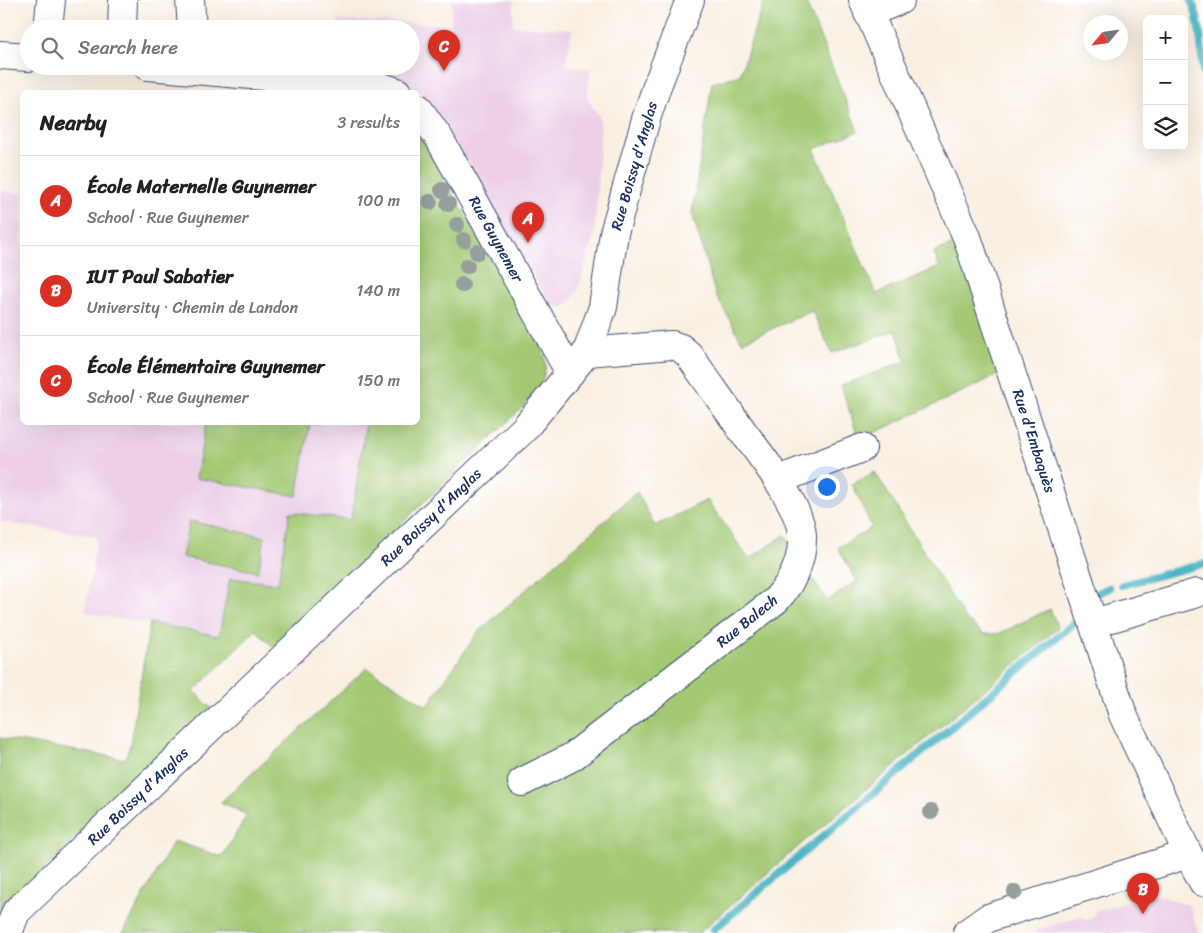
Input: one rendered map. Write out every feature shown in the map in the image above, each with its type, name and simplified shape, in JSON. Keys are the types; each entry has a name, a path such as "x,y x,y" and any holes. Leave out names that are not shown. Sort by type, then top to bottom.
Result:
{"street":[{"path":"49,20 51,0"},
{"path":"122,20 123,0"},
{"path":"190,0 191,20"},
{"name":"Rue Boissy d'Anglas","path":"8,933 16,912 524,429 578,363 602,307 614,233 646,119 690,0"},
{"path":"866,6 900,0"},
{"name":"Rue d'Embaquès","path":"866,6 967,237 1123,716 1203,882"},
{"path":"0,55 20,56"},
{"path":"193,76 368,85 391,90"},
{"name":"Rue Guynemer","path":"420,111 439,138 578,363"},
{"name":"Rue Balech","path":"522,782 572,757 776,600 788,587 798,569 801,552 802,534 799,520 778,480 689,355 681,348 672,345 578,363"},
{"path":"778,480 862,448"},
{"path":"1094,623 1197,593"},
{"path":"967,933 988,918 1188,854"}],"shaded area":[{"path":"452,0 514,0 513,26 572,29 566,65 591,69 587,98 599,116 601,126 595,230 578,290 565,307 551,305 442,121 420,94 420,90 405,84 364,75 420,75 420,24 451,25"},
{"path":"0,190 20,194 20,425 366,425 351,520 290,512 278,584 219,636 87,613 87,610 85,610 88,594 90,594 88,590 91,574 93,575 94,572 92,571 97,536 0,522"},
{"path":"1153,894 1189,905 1199,933 1029,933 1081,916 1086,920 1093,917 1095,912"}],"green space":[{"path":"764,0 805,0 858,131 814,149 876,294 939,267 934,252 957,243 1000,374 859,440 841,386 906,361 896,330 832,353 812,311 742,342 715,293 692,213 712,83 740,75"},
{"path":"420,136 520,311 542,345 546,366 541,385 523,407 273,647 256,630 194,691 211,708 0,912 0,738 125,759 130,745 150,623 219,636 230,578 278,584 290,512 351,520 366,425 420,425"},
{"path":"206,425 310,425 297,496 196,478"},
{"path":"875,472 965,619 984,634 998,634 1050,609 1058,628 787,856 699,933 123,933 174,841 222,857 247,815 221,802 367,668 427,706 478,632 637,492 655,526 707,500 749,559 785,535 827,601 857,581 838,548 872,527 852,484"},
{"path":"189,521 265,537 258,572 182,557"}],"waterway":[{"path":"1191,0 1199,26 1203,71"},
{"path":"1122,585 1203,564"},
{"path":"1096,594 1109,588"},
{"path":"714,929 1073,624"}],"place":[{"name":"École Élémentaire Guynemer","path":"444,71"},
{"name":"École Maternelle Guynemer","path":"528,243"},
{"name":"IUT Paul Sabatier","path":"1143,914"}]}
